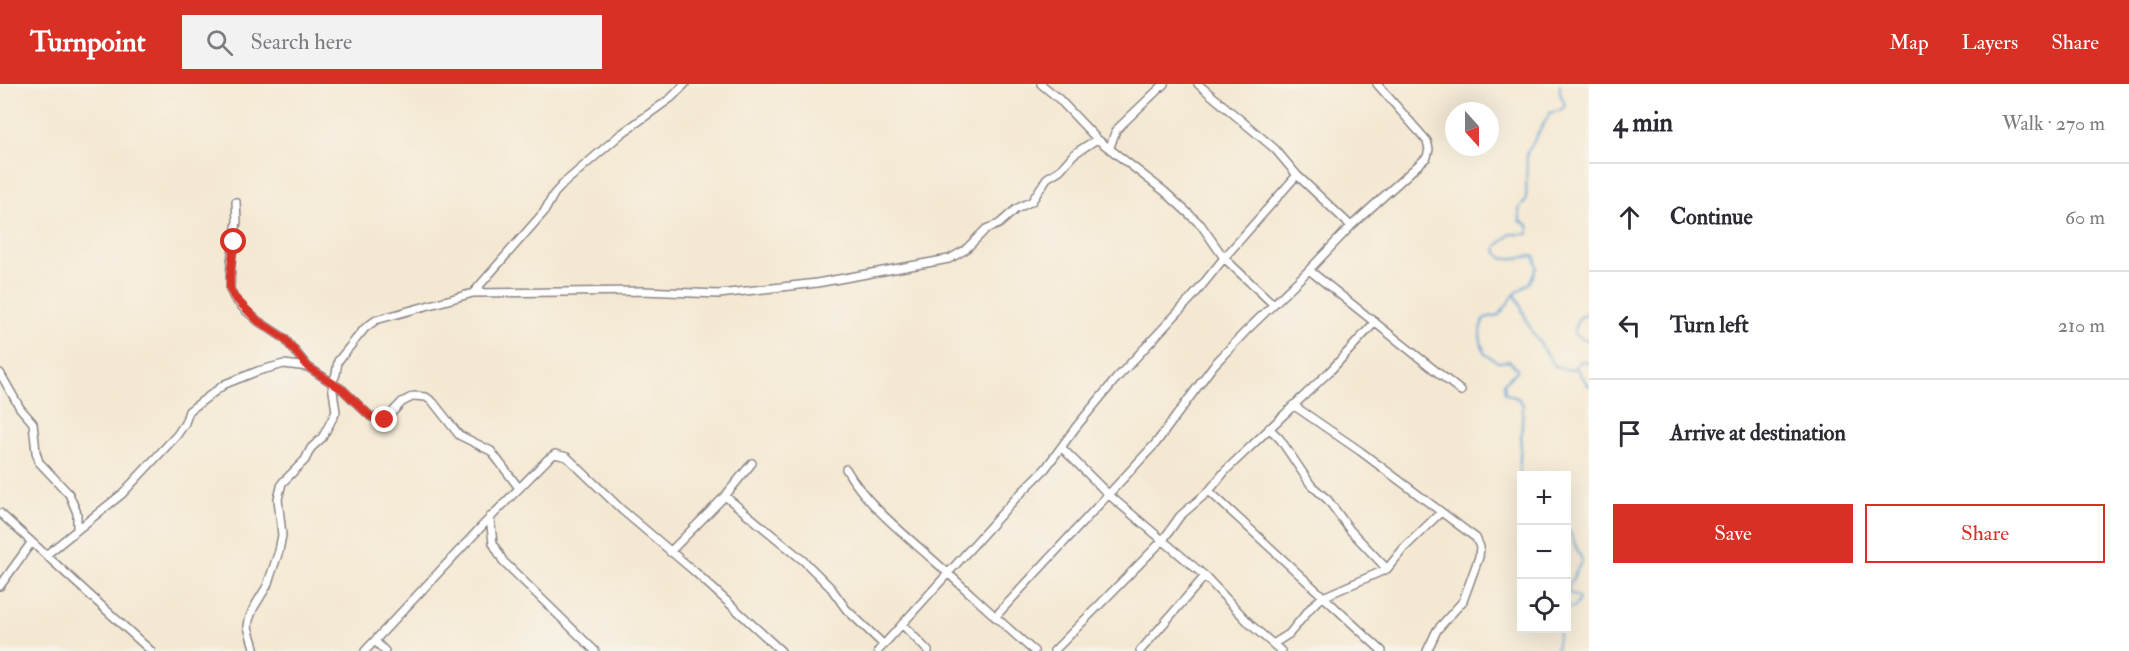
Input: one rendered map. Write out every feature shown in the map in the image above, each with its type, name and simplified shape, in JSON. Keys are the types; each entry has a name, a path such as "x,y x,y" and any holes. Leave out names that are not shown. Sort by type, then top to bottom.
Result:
{"street":[{"path":"473,292 538,220 554,194 564,183 621,134 671,98 685,84"},
{"path":"1041,84 1058,98 1097,139 1164,191 1201,225 1224,258 1273,304"},
{"path":"1110,147 1116,130 1164,84"},
{"path":"1198,84 1275,149 1297,175 1351,226"},
{"path":"995,617 1156,443 1213,366 1351,226 1427,157 1429,149 1427,141 1377,84"},
{"path":"255,651 248,627 253,609 267,586 279,551 282,535 279,499 282,483 305,460 311,448 322,438 336,412 332,384 338,361 365,328 376,320 473,292 642,291 719,294 817,283 857,274 948,260 965,250 986,229 999,224 1016,209 1032,201 1047,178 1060,170 1074,154 1097,139"},
{"path":"878,651 1062,448 1076,427 1115,380 1180,311 1297,175"},
{"path":"236,202 237,221 231,261 230,289 234,297 258,321 284,338 308,367 343,390 370,416 385,420 402,402 414,396 426,397 433,402 459,435 491,452 519,488"},
{"path":"1309,270 1461,391"},
{"path":"1054,651 1163,540 1180,516 1209,491 1226,470 1332,370 1375,322"},
{"path":"46,555 122,494 177,435 189,411 225,384 284,364 308,367"},
{"path":"0,373 20,408 33,423 34,443 39,462 69,494 77,513 77,530"},
{"path":"1293,405 1476,538 1480,547 1476,568 1463,601 1437,630 1427,651"},
{"path":"1269,428 1280,439 1311,485 1328,500 1350,530 1387,570"},
{"path":"1062,448 1109,495 1205,576 1251,626 1281,651"},
{"path":"365,651 490,517 555,454 567,457 622,510 781,651"},
{"path":"670,552 725,496 752,464"},
{"path":"846,469 877,507 1034,651"},
{"path":"1209,491 1382,651"},
{"path":"725,496 805,562 831,588 846,609 884,645"},
{"path":"1273,644 1289,634 1313,605 1323,597 1387,570 1404,548 1441,512"},
{"path":"0,513 151,651"},
{"path":"490,517 493,543 503,561 595,651"},
{"path":"0,586 32,543"},
{"path":"1140,651 1205,576"},
{"path":"902,624 928,651"},
{"path":"375,641 385,651"}],"waterway":[{"path":"1519,471 1523,405 1519,399 1505,393 1504,383 1517,371 1517,368 1509,361 1498,362 1485,354 1480,332 1485,318 1499,315 1515,294 1530,282 1537,267 1535,256 1504,259 1497,253 1496,247 1511,234 1528,234 1529,232 1528,225 1520,221 1519,208 1526,201 1527,153 1550,113 1561,110 1565,105 1560,93 1560,84"},
{"path":"1515,294 1531,330 1555,366 1570,370 1575,367"},
{"path":"1589,313 1579,318 1574,329 1576,335 1589,340"},
{"path":"1589,363 1581,361 1575,367 1589,386"},
{"path":"1571,535 1582,560 1571,582"},
{"path":"1571,594 1579,600 1571,608"},
{"path":"1556,651 1558,633"}],"route":[{"path":"234,242 230,289 244,309 284,338 308,367 343,390 370,416 385,420"}]}
